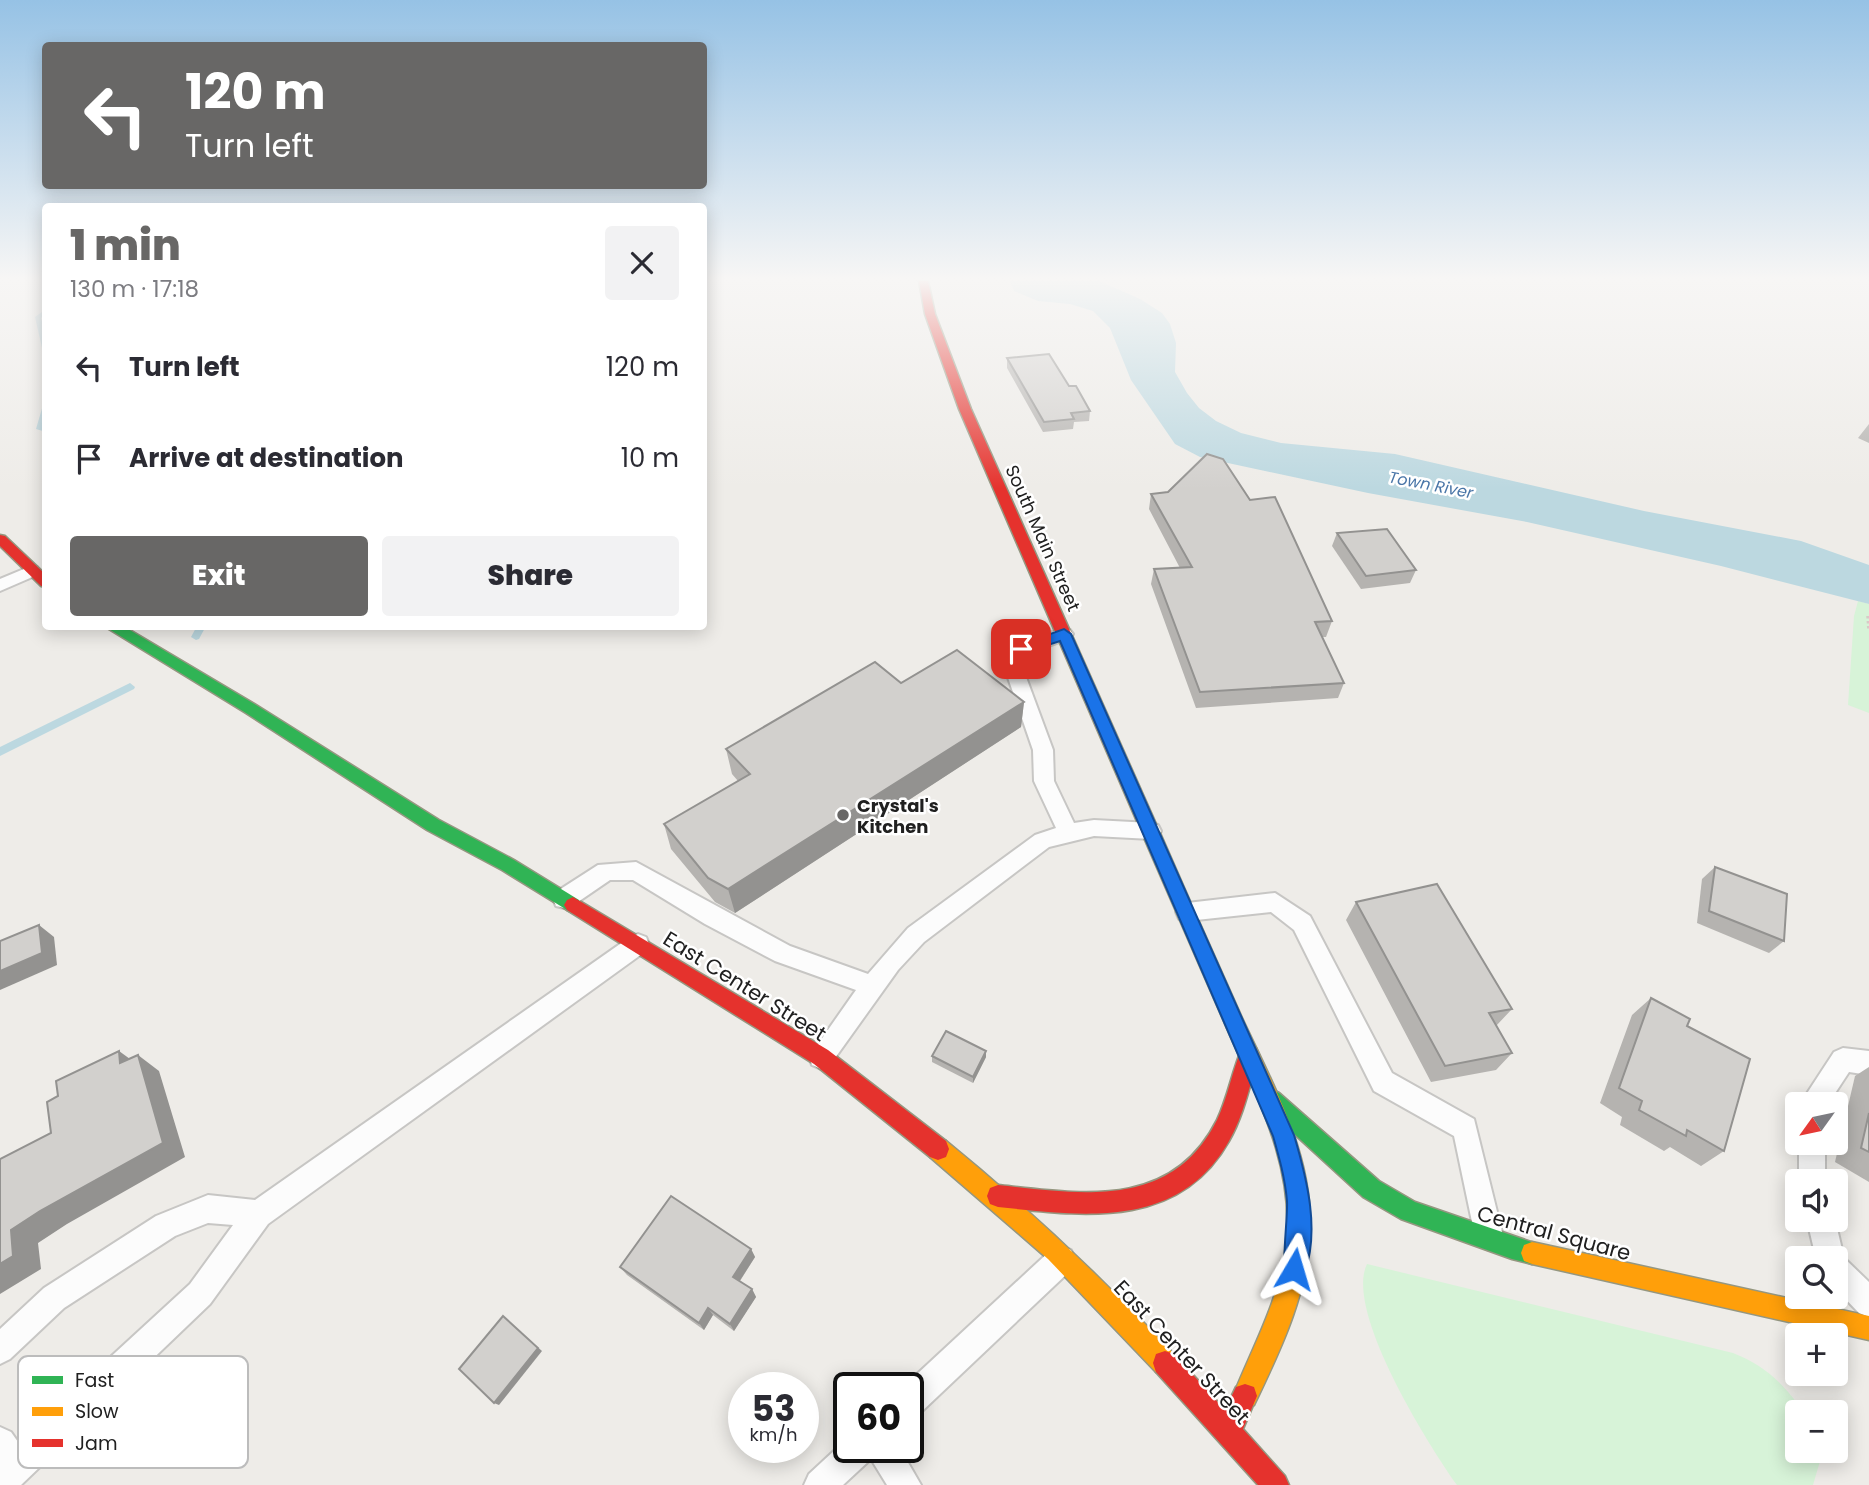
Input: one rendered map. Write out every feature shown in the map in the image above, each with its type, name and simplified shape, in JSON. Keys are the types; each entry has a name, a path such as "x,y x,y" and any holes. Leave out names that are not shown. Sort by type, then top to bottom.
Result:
{"main road":[{"name":"South Main Street","path":"943,350 965,409 1284,1135 1295,1178 1298,1247 1286,1301 1228,1432"},
{"path":"0,539 42,580"},
{"name":"East Center Street","path":"118,630 251,709 433,825 564,899 821,1057 998,1196 1063,1257 1134,1328 1276,1485"},
{"path":"998,1196 1110,1204 1140,1201 1174,1190 1195,1173 1221,1135 1249,1055"},
{"name":"Central Square","path":"1266,1096 1371,1189 1409,1211 1512,1248 1869,1328"}],"lane":[{"path":"0,586 32,571"},
{"path":"1064,634 1021,649 1014,669 1043,750 1044,780 1068,832"},
{"path":"821,1057 873,986 916,935 1042,841 1068,832 1094,828 1151,831"},
{"path":"564,899 606,871 636,871 713,917 783,954 873,986"},
{"path":"1187,912 1275,902 1301,923 1384,1082 1465,1128 1490,1240"},
{"path":"129,1356 200,1294 258,1214 638,944"},
{"path":"1821,1092 1843,1060 1869,1063"},
{"path":"0,1349 54,1298 166,1226 208,1209 258,1214"},
{"path":"924,1388 1063,1257"},
{"path":"1848,1281 1869,1303"},
{"path":"820,1485 843,1463"},
{"path":"891,1463 905,1485"}],"path":[{"path":"1868,616 1869,631"}],"green space":[{"path":"1858,601 1869,604 1869,713 1848,705 1854,616"},
{"path":"1367,1264 1743,1357 1769,1373 1794,1400 1785,1400 1785,1463 1819,1463 1813,1485 1457,1485 1428,1441 1393,1378 1367,1313 1363,1285"}],"water":[{"name":"Town River","path":"1119,350 1176,350 1175,372 1187,393 1199,408 1216,421 1241,433 1281,443 1395,454 1644,511 1801,541 1869,565 1869,604 1721,566 1527,522 1368,493 1200,457 1175,444 1131,380"}],"building":[{"path":"1049,354 1069,386 1076,386 1090,411 1071,413 1074,419 1044,422 1007,358"},
{"path":"1207,454 1223,459 1250,500 1275,497 1332,621 1315,622 1344,683 1200,692 1154,569 1192,567 1151,494 1168,492"},
{"path":"1387,529 1416,570 1366,576 1337,533"},
{"path":"957,650 1024,702 728,889 708,878 664,824 750,774 726,749 875,662 901,683"},
{"path":"1715,867 1787,894 1784,941 1709,911"},
{"path":"1437,884 1512,1009 1489,1013 1512,1053 1445,1066 1356,902"},
{"path":"39,925 42,953 0,971 0,941"},
{"path":"1651,998 1690,1019 1687,1026 1750,1059 1724,1151 1687,1130 1686,1136 1639,1110 1642,1101 1619,1088"},
{"path":"946,1031 986,1051 973,1077 932,1056"},
{"path":"119,1051 120,1063 138,1055 163,1143 11,1230 13,1256 0,1264 0,1159 51,1133 47,1102 58,1096 56,1081"},
{"path":"1869,1113 1869,1152 1861,1148"},
{"path":"671,1196 751,1249 733,1277 752,1289 730,1324 708,1308 699,1323 620,1267"},
{"path":"503,1316 538,1348 494,1403 459,1369"}],"waterway":[{"path":"42,422 42,429"},
{"path":"196,637 200,630"},
{"path":"0,752 130,687"}],"traffic: fast":[{"path":"118,630 251,709 433,825 508,865 573,905"},
{"path":"1272,1100 1371,1189 1409,1211 1532,1253"}],"traffic: slow":[{"path":"1151,833 1268,1096 1294,1172 1299,1225 1294,1270 1265,1355 1245,1396"},
{"path":"938,1149 1056,1251 1165,1363"},
{"path":"1532,1253 1869,1328"}],"traffic: jam":[{"path":"943,350 965,409 1151,833"},
{"path":"0,539 42,579"},
{"path":"573,905 821,1057 938,1149"},
{"path":"998,1196 1061,1202 1122,1202 1151,1195 1177,1183 1200,1164 1220,1136 1233,1107 1249,1055"},
{"path":"1165,1363 1228,1432"},
{"path":"1245,1396 1228,1432 1276,1485"}],"place":[{"name":"Crystal's Kitchen","path":"843,815"}],"route":[{"path":"1021,649 1064,634 1197,936 1284,1135 1298,1201 1298,1247 1294,1269"}]}
